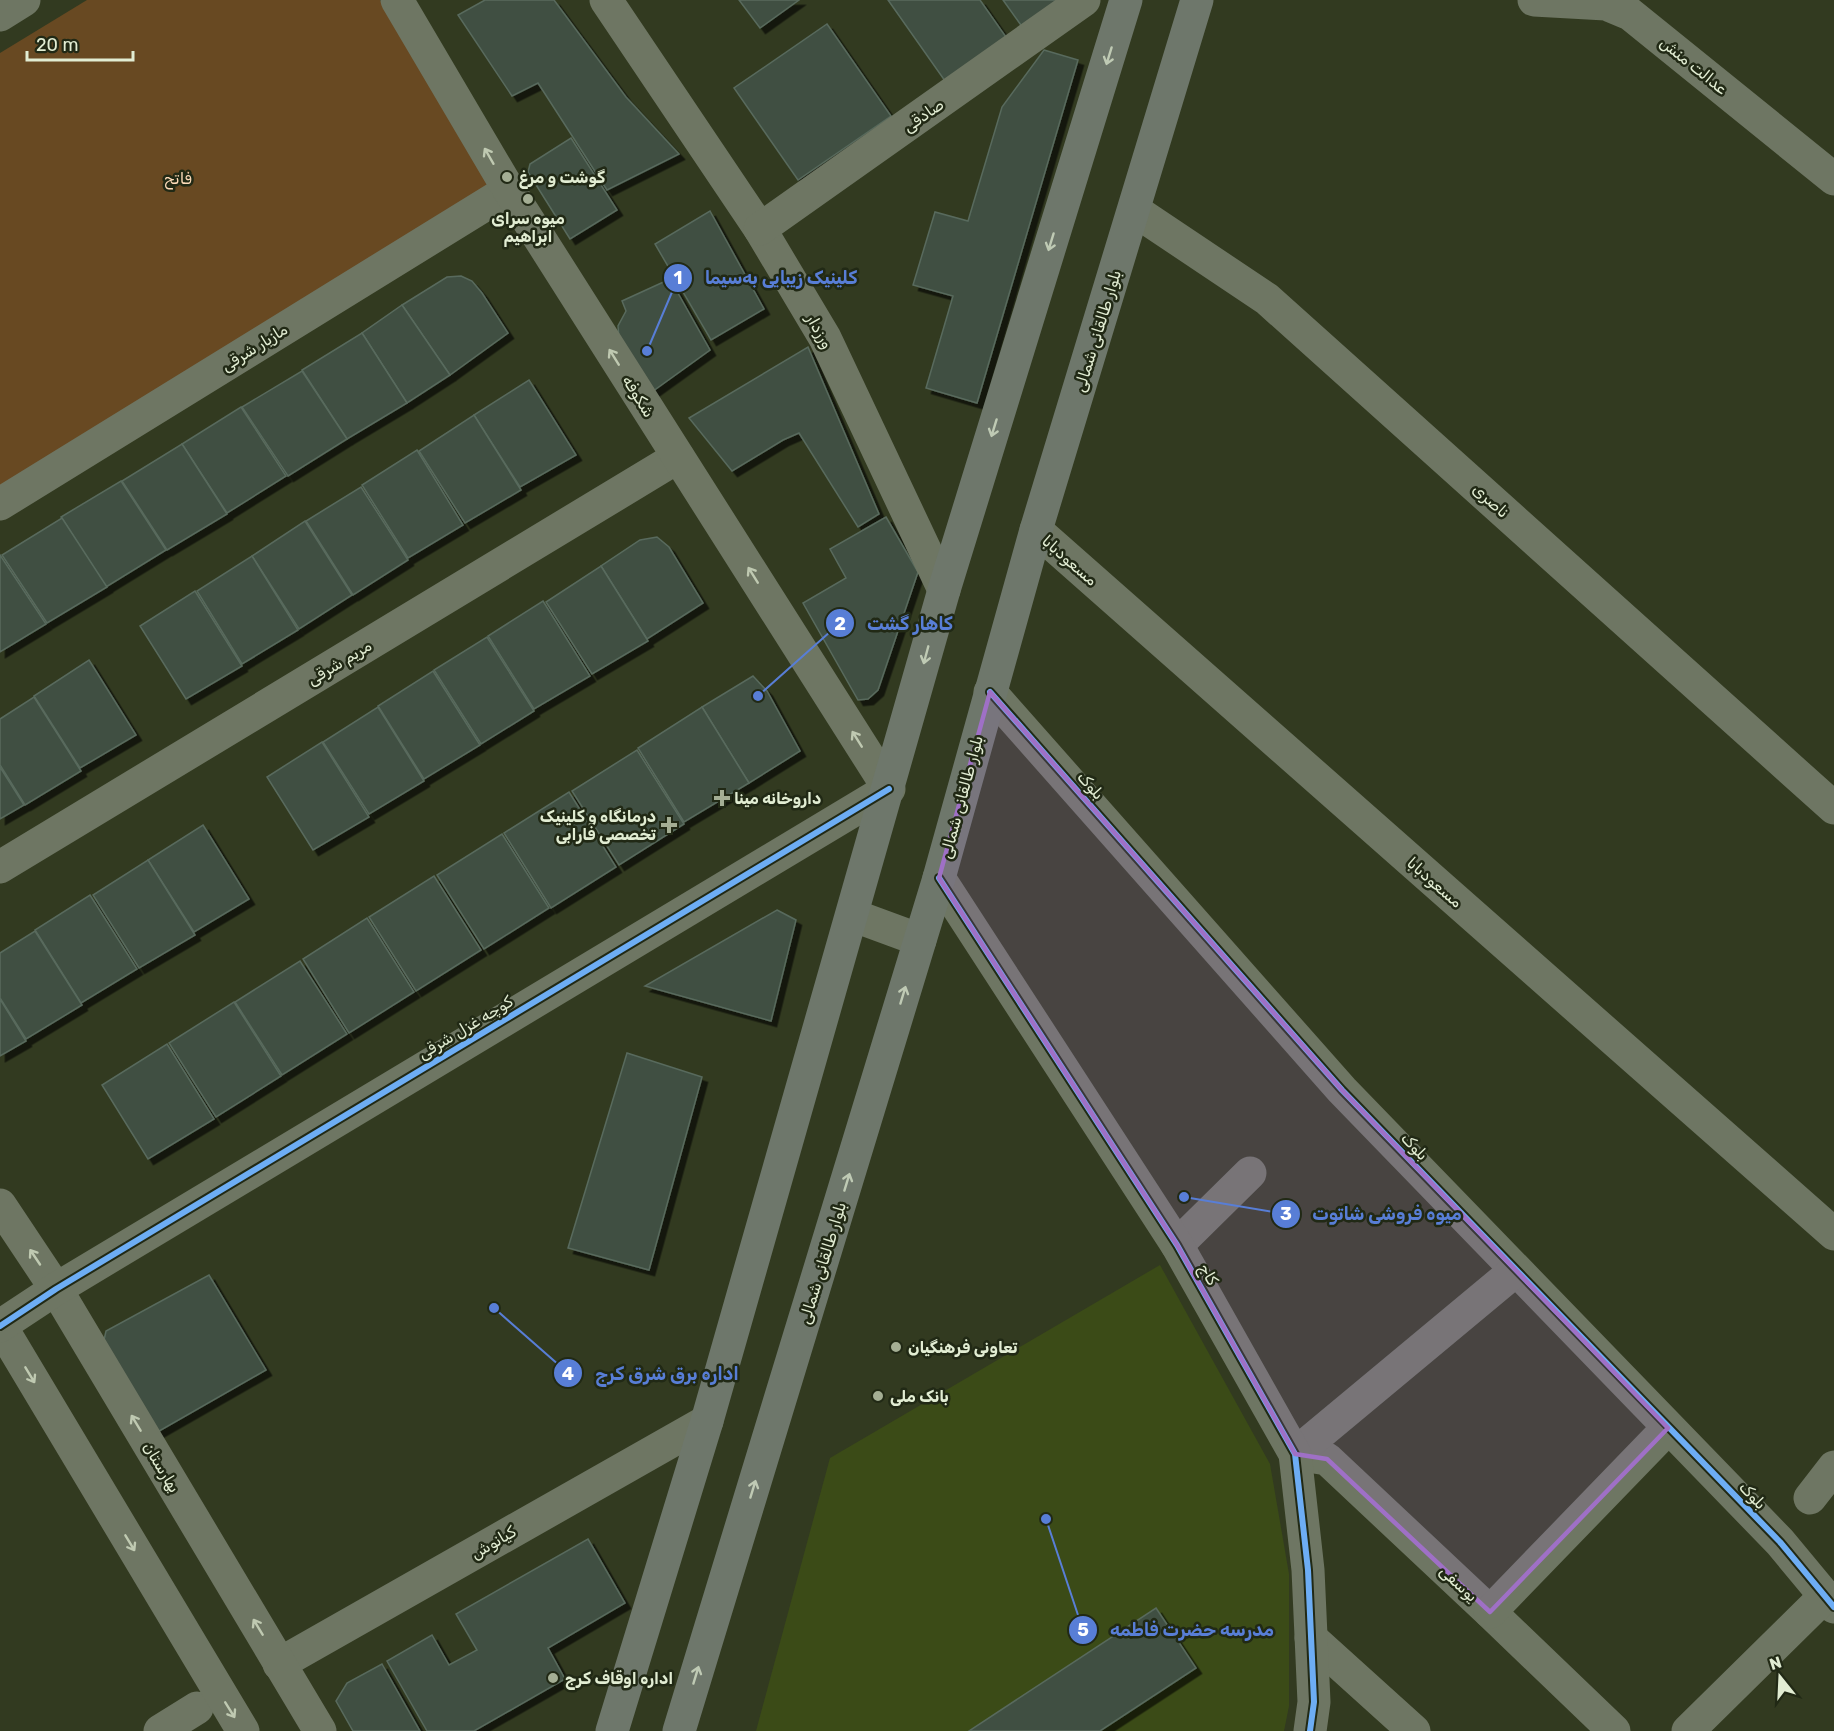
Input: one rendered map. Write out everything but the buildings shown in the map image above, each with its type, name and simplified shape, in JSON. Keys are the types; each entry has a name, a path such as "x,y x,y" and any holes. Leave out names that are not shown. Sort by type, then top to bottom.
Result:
{"main road":[{"path":"612,1731 707,1421 944,590 1126,0"},
{"name":"بلوار طالقانی شمالی","path":"679,1731 939,878 1036,530 1197,0"}],"street":[{"path":"0,15 24,0"},
{"name":"شکوفه","path":"397,0 509,190 889,789"},
{"name":"ورزدار","path":"606,0 760,228 825,338 944,590"},
{"name":"صادقی","path":"760,228 1084,0"},
{"name":"عدالت منش","path":"1533,0 1606,4 1630,14 1834,179"},
{"name":"مازیار شرقی","path":"0,504 509,190"},
{"name":"ناصری","path":"1134,210 1267,299 1834,808"},
{"name":"مریم شرقی","path":"0,867 678,457"},
{"name":"مسعودبابا","path":"1036,530 1834,1234"},
{"name":"بلوک","path":"990,692 1342,1090 1780,1542 1829,1602"},
{"name":"کوچه غزل شرقی","path":"0,1325 56,1289 889,789"},
{"name":"کاج","path":"939,878 1177,1245 1295,1454 1308,1570 1314,1702 1310,1731"},
{"path":"852,915 920,940"},
{"path":"1177,1245 1250,1173"},
{"name":"بهارستان","path":"0,1205 56,1289 320,1731"},
{"path":"1295,1454 1516,1270"},
{"path":"0,1325 243,1731"},
{"name":"کیانوش","path":"279,1664 707,1421"},
{"path":"1490,1611 1668,1428"},
{"name":"یوسفی","path":"1295,1454 1327,1459 1490,1611 1614,1731"},
{"path":"1810,1498 1834,1467"},
{"path":"1688,1731 1829,1602"},
{"path":"1311,1638 1414,1731"},
{"path":"160,1731 197,1708"}],"highlighted area":[{"path":"990,692 1342,1090 1668,1428 1490,1612 1327,1459 1295,1454 1177,1245 939,878"}],"shaded area":[{"path":"1160,1265 1270,1464 1289,1574 1289,1706 1284,1731 756,1731 830,1458"}],"green space":[{"name":"فاتح","path":"87,0 380,0 500,189 0,492 0,53"}],"cycle path":[{"path":"990,692 1342,1090 1780,1542 1834,1607"},
{"path":"0,1326 56,1289 889,789"},
{"path":"939,878 1177,1245 1295,1454 1308,1570 1314,1702 1310,1731"}],"place":[{"name":"گوشت و مرغ","path":"507,177"},
{"name":"میوه سرای ابراهیم","path":"528,199"},
{"name":"کلینیک زیبایی به‌سیما","path":"647,351"},
{"name":"کاهار گشت","path":"758,696"},
{"name":"داروخانه مینا","path":"722,798"},
{"name":"درمانگاه و کلینیک تخصصی فارابی","path":"669,825"},
{"name":"میوه فروشی شاتوت","path":"1184,1197"},
{"name":"اداره برق شرق کرج","path":"494,1308"},
{"name":"تعاونی فرهنگیان","path":"896,1347"},
{"name":"بانک ملی","path":"878,1396"},
{"name":"مدرسه حضرت فاطمه","path":"1046,1519"},
{"name":"اداره اوقاف کرج","path":"553,1678"}]}
